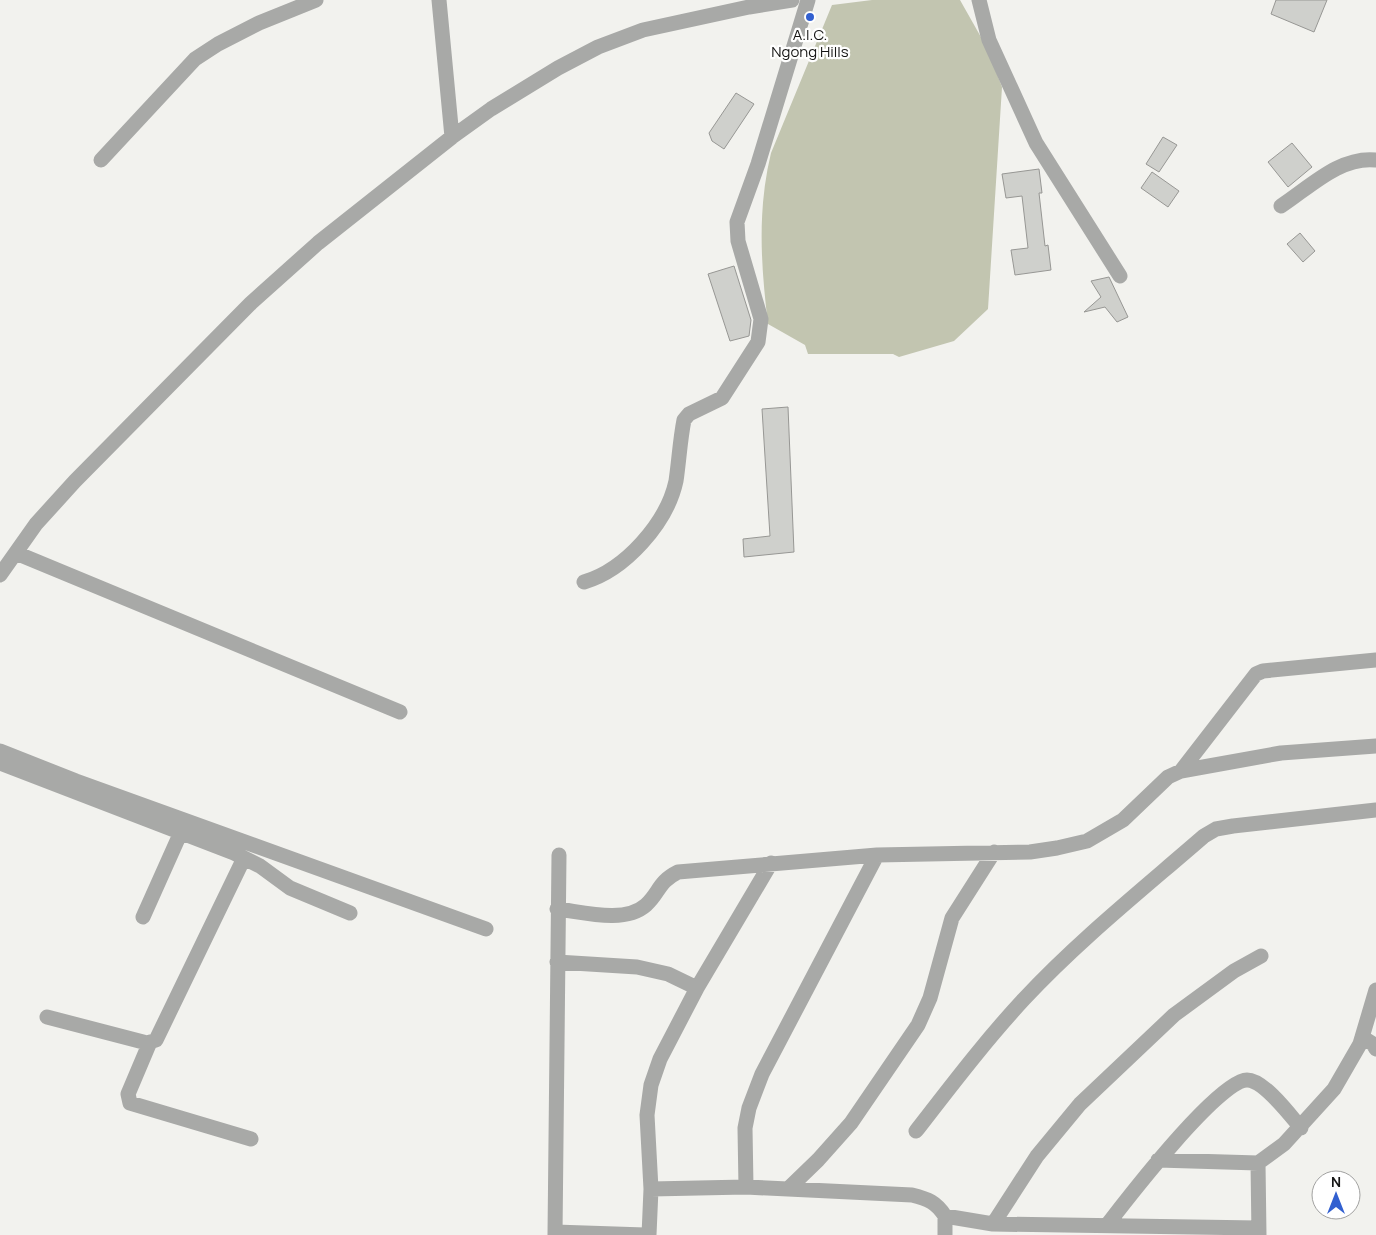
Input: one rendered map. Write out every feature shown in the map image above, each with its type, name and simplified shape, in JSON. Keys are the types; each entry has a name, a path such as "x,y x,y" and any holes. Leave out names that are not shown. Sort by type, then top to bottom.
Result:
{"street":[{"path":"439,0 452,137"},
{"path":"0,574 36,524 75,481 251,303 325,238 452,137 491,109 558,68 598,47 643,30 749,6 792,0"},
{"path":"584,582 598,578 625,560 665,511 675,483 684,420 689,414 722,398 758,342 760,319 738,241 737,222 758,164 808,0"},
{"path":"979,0 989,40 1036,143 1120,276"},
{"path":"101,160 195,59 251,28 307,2"},
{"path":"1281,206 1342,164 1356,160 1376,160"},
{"path":"16,553 400,712"},
{"path":"1181,770 1256,674 1263,671 1376,660"},
{"path":"557,910 614,915 631,913 646,905 666,878 678,872 877,855 1030,852 1087,841 1124,820 1168,777 1181,770 1281,753 1376,746"},
{"path":"0,751 76,781 486,930"},
{"path":"0,764 181,832 244,858 260,866 290,888 350,912"},
{"path":"916,1131 963,1069 1025,998 1088,936 1204,836 1216,829 1233,826 1376,810"},
{"path":"143,917 181,832"},
{"path":"788,1189 818,1160 851,1123 918,1026 930,998 952,918 994,852"},
{"path":"560,855 557,910 555,1234 647,1235 651,1189 647,1115 651,1085 660,1059 697,988 771,864"},
{"path":"746,1188 745,1128 749,1108 762,1074 877,855"},
{"path":"47,1018 150,1042 156,1040 162,1032 244,858"},
{"path":"993,1224 1038,1156 1080,1104 1174,1015 1234,972 1260,956"},
{"path":"557,962 637,967 668,974 697,988"},
{"path":"1158,1160 1258,1163 1301,1128 1334,1089 1362,1037 1376,990"},
{"path":"1362,1037 1373,1044 1376,1049"},
{"path":"150,1042 128,1094 130,1103 251,1139"},
{"path":"1107,1224 1158,1160 1205,1110 1240,1081 1255,1081 1265,1088 1301,1128"},
{"path":"945,1216 993,1224 1107,1224 1258,1232 1258,1163"},
{"path":"651,1189 746,1188 912,1195 929,1199 938,1204 945,1216 945,1235"}],"green space":[{"path":"872,0 960,0 986,46 1002,87 988,309 954,341 899,357 893,354 808,354 805,345 768,324 762,260 762,217 767,175 771,153 832,5"}],"building":[{"path":"1276,0 1327,0 1314,32 1271,14"},
{"path":"736,93 754,104 724,149 712,141 709,133"},
{"path":"1163,137 1177,145 1159,172 1146,164"},
{"path":"1292,143 1312,167 1288,187 1268,162"},
{"path":"1039,169 1042,193 1039,193 1045,246 1048,245 1051,270 1015,275 1011,250 1028,248 1022,196 1006,198 1002,174"},
{"path":"1152,172 1179,191 1168,207 1141,188"},
{"path":"1300,233 1315,251 1303,262 1287,244"},
{"path":"734,266 751,320 749,336 730,341 708,274"},
{"path":"1109,277 1128,317 1117,322 1105,307 1084,312 1101,297 1091,281"},
{"path":"788,407 794,552 744,557 743,539 770,536 762,409"}],"place":[{"name":"A.I.C. Ngong Hills","path":"810,17"}]}
